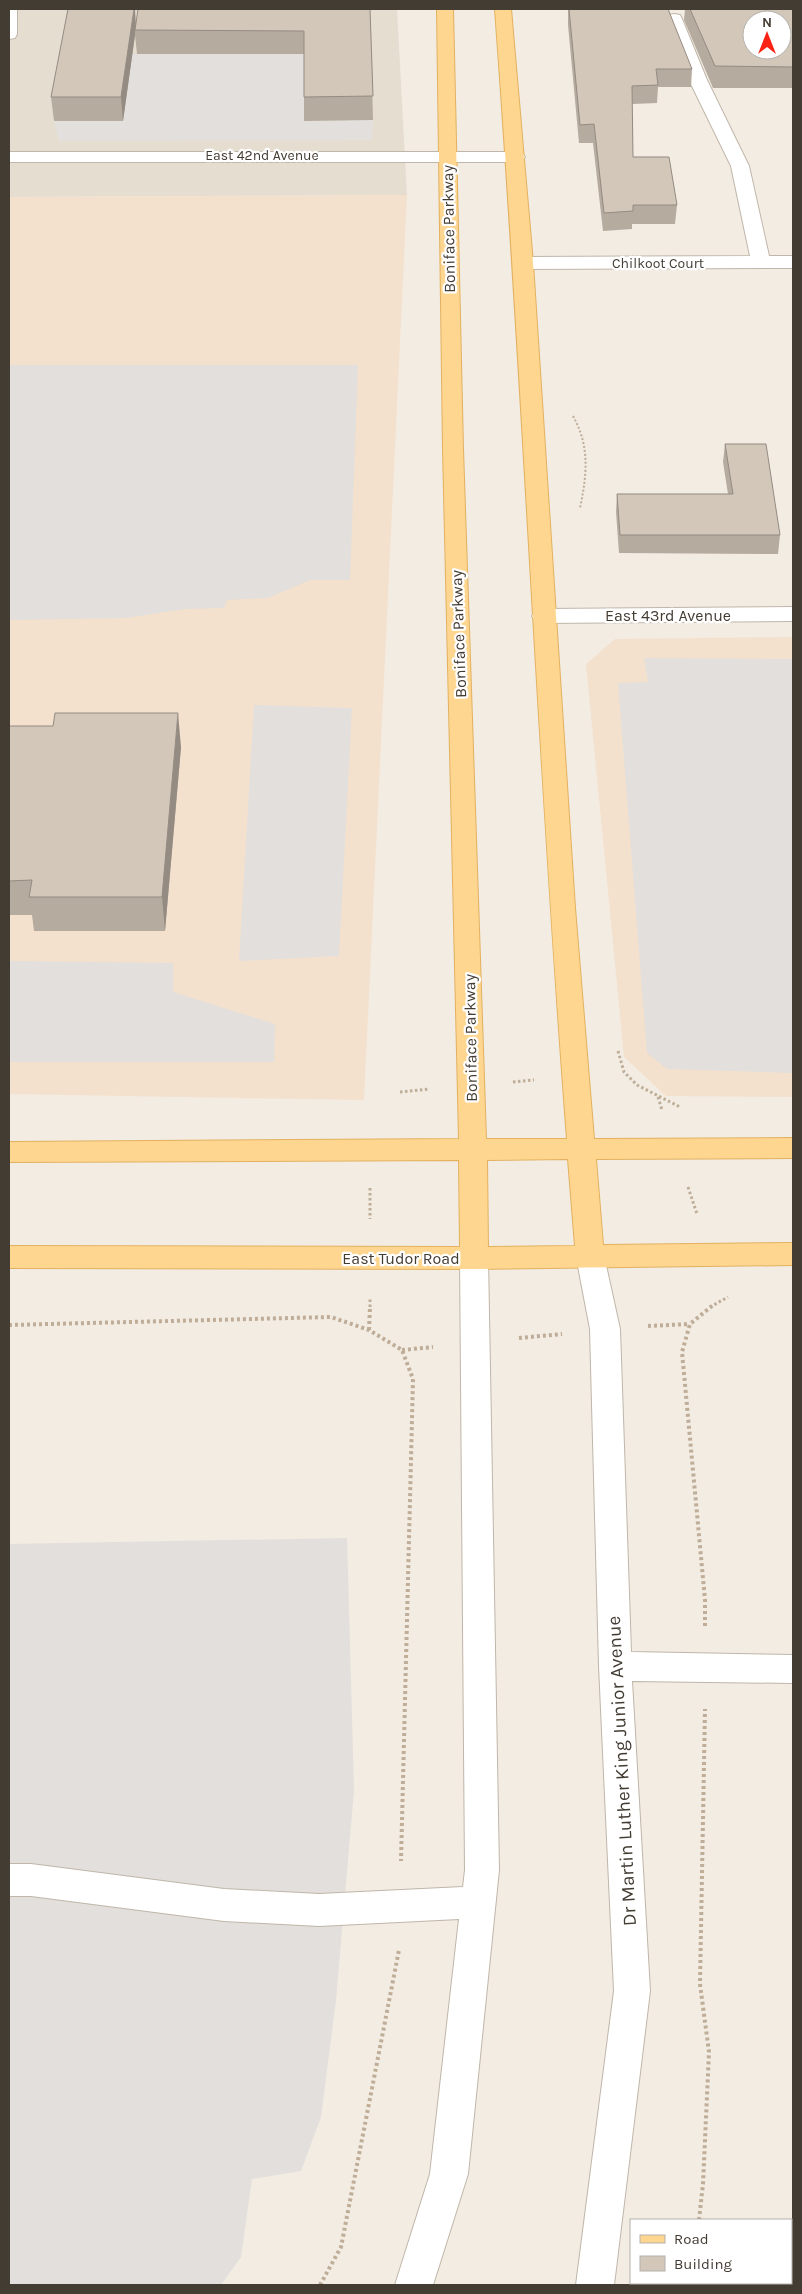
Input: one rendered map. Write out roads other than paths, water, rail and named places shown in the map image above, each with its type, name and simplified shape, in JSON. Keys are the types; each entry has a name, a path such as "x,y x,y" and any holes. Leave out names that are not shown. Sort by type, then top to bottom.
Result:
{"main road":[{"name":"Boniface Parkway","path":"445,9 446,156 459,684 472,1085 474,1258"},
{"path":"503,9 523,263 562,908 590,1256"},
{"path":"9,1152 793,1148"},
{"name":"East Tudor Road","path":"9,1257 474,1258 793,1254"}],"street":[{"path":"9,9 9,34"},
{"path":"674,19 698,80 740,166 761,262"},
{"name":"East 42nd Avenue","path":"9,157 516,157"},
{"name":"Chilkoot Court","path":"523,263 793,262"},
{"name":"East 43rd Avenue","path":"543,616 793,614"},
{"name":"Dr Martin Luther King Junior Avenue","path":"590,1256 605,1329 615,1666 632,1990 595,2285"},
{"path":"414,2285 449,2174 482,1870 474,1258"},
{"path":"615,1666 793,1669"},
{"path":"9,1880 31,1880 224,1905 319,1910 479,1902"}]}
